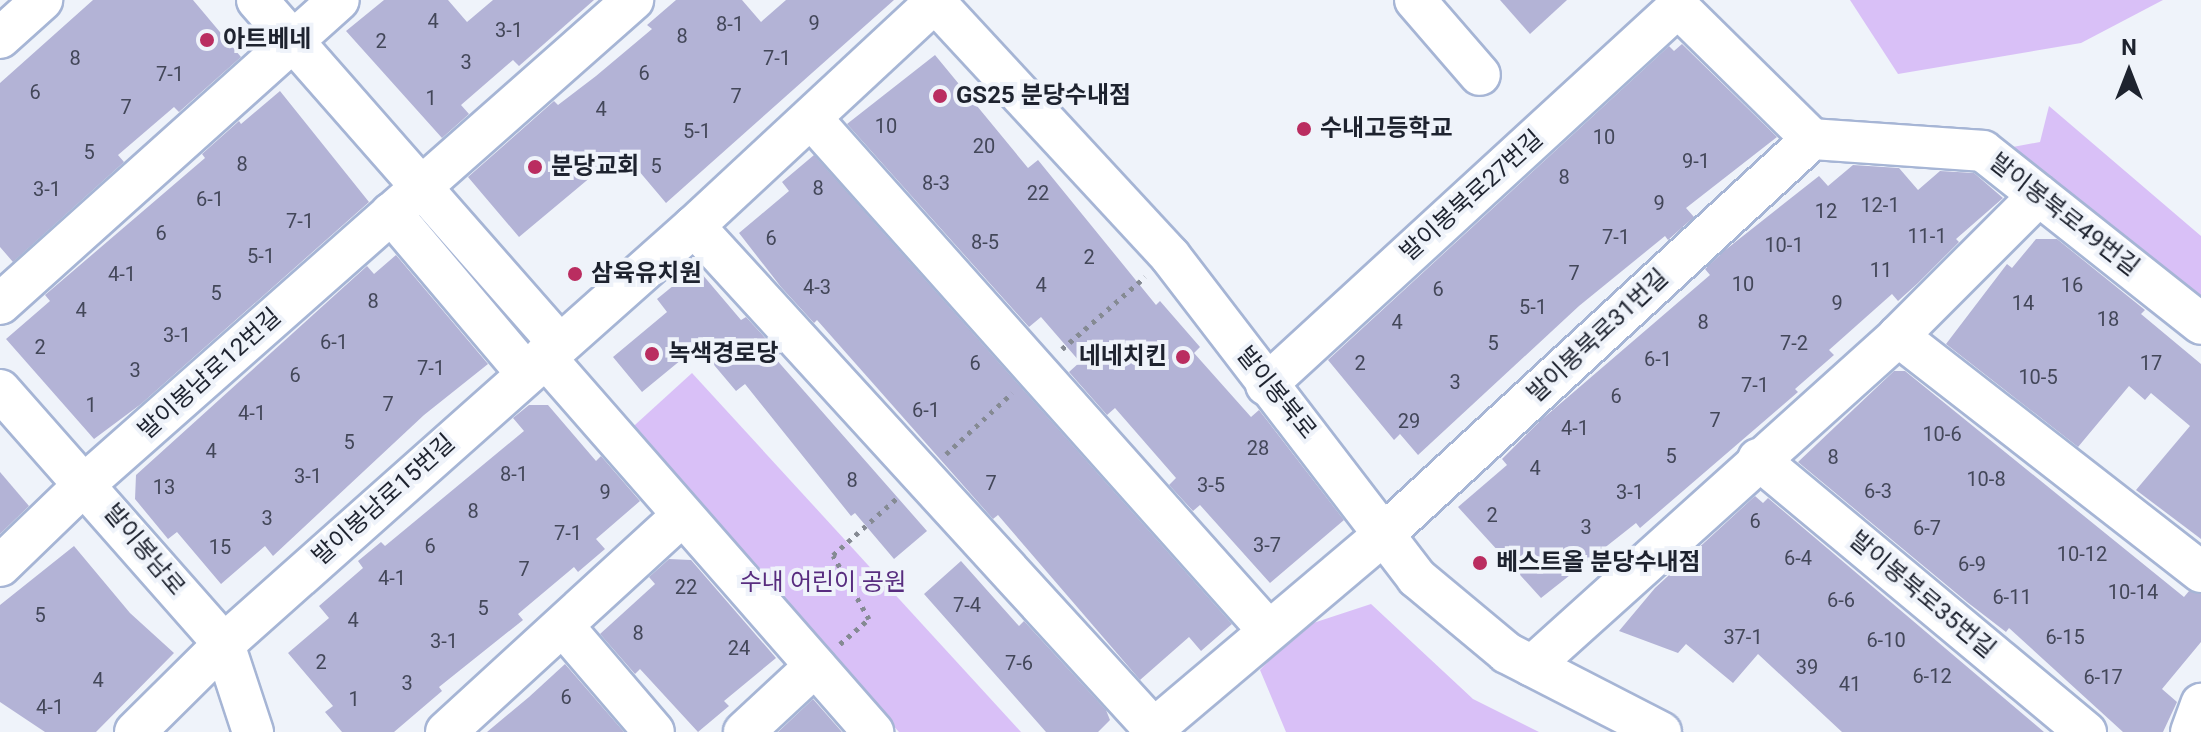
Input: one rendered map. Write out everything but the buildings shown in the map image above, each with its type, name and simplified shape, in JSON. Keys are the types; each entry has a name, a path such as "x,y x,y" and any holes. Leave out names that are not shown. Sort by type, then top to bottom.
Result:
{"street":[{"path":"0,38 42,0"},
{"path":"257,0 423,185 542,357"},
{"path":"0,304 339,0"},
{"name":"발이봉남로12번길","path":"0,566 86,483 633,0"},
{"path":"1415,0 1480,75"},
{"name":"발이봉남로15번길","path":"135,732 224,644 542,357 694,226 934,1"},
{"name":"발이봉북로","path":"934,1 1170,256 1266,385 1315,439 1417,578 1507,653 1661,732"},
{"name":"발이봉북로27번길","path":"1266,385 1678,7 1812,139"},
{"path":"811,118 1267,629"},
{"name":"발이봉북로49번길","path":"1812,139 1983,151 2201,324"},
{"name":"발이봉북로31번길","path":"1152,730 1267,629 1384,534 1812,139"},
{"path":"1532,666 1898,336 2039,195"},
{"path":"391,213 542,357 873,732"},
{"path":"694,226 1152,730"},
{"path":"1898,336 2201,572"},
{"name":"발이봉남로","path":"0,390 86,483 224,644 253,732"},
{"name":"발이봉북로35번길","path":"1758,459 2086,732"},
{"path":"449,731 681,517"},
{"path":"564,627 654,732"},
{"path":"744,732 815,666"},
{"path":"2191,732 2201,704"}],"path":[{"path":"815,666 869,619 833,555 920,478"}],"green space":[{"path":"1850,0 2163,0 2081,43 1898,74"},
{"path":"2049,106 2201,236 2201,314 2002,149 2040,142"},
{"name":"수내 어린이 공원","path":"692,373 1021,732 899,732 625,434"},
{"path":"1371,604 1473,699 1539,732 1286,732 1260,670 1301,627"}],"place":[{"name":"아트베네","path":"207,40"},
{"name":"GS25 분당수내점","path":"940,96"},
{"name":"수내고등학교","path":"1304,129"},
{"name":"분당교회","path":"535,167"},
{"name":"삼육유치원","path":"575,274"},
{"name":"녹색경로당","path":"652,354"},
{"name":"네네치킨","path":"1183,357"},
{"name":"베스트올 분당수내점","path":"1480,563"}]}
